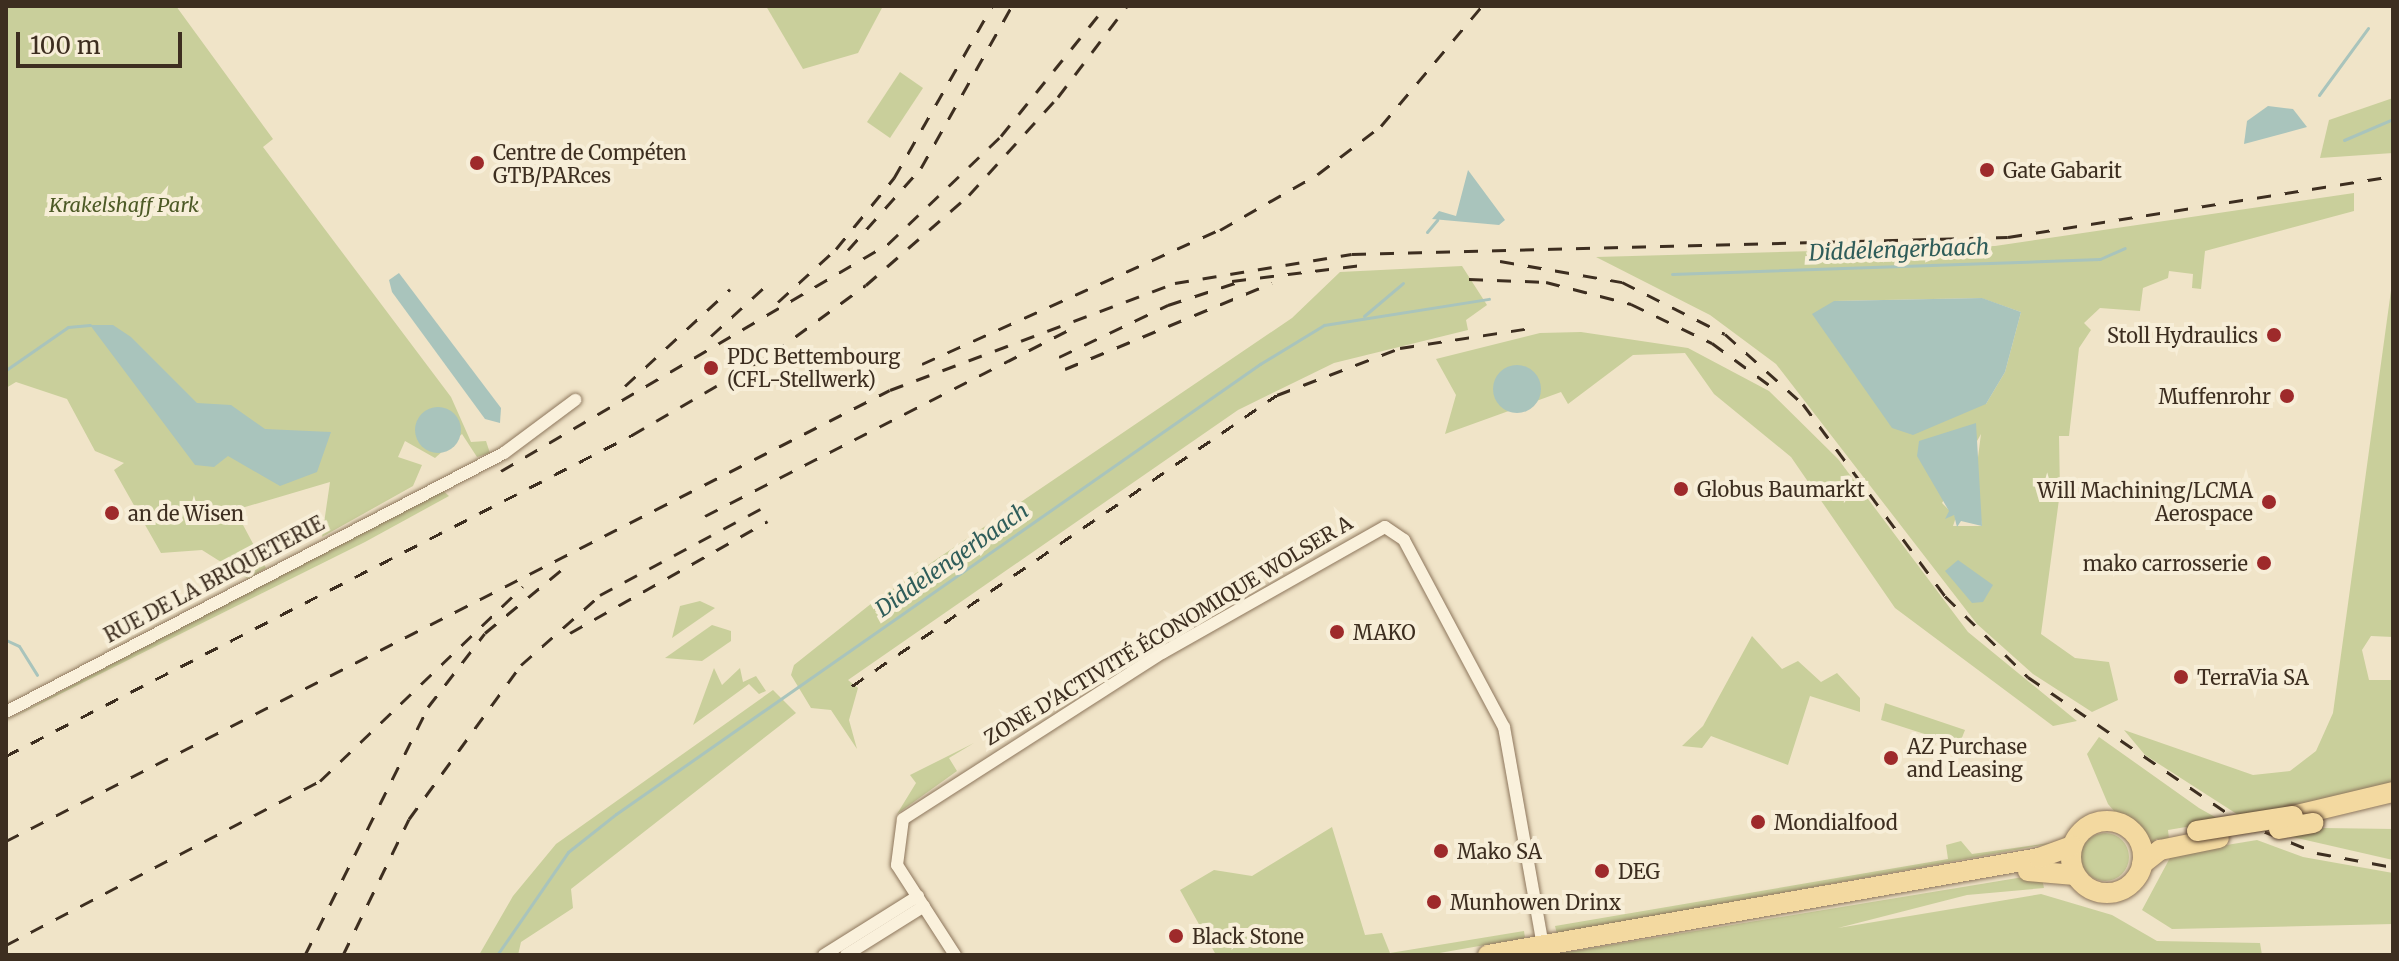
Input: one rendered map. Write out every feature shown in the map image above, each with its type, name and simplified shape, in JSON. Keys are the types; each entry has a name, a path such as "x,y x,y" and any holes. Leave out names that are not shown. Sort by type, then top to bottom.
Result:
{"main road":[{"path":"1488,955 1747,911 2072,846 2102,821 2135,834 2197,831 2293,816 2393,792"},
{"path":"1747,911 2041,869 2075,875 2090,889 2112,893 2133,882 2142,864 2160,850 2313,823 2393,803"},
{"path":"2135,834 2142,864"},
{"path":"2072,846 2075,875"}],"street":[{"name":"RUE DE LA BRIQUETERIE","path":"6,712 516,446 575,400"},
{"name":"ZONE D'ACTIVITÉ ÉCONOMIQUE WOLSER A","path":"955,955 920,904 893,850 903,819 1162,653 1385,527 1404,540 1504,727 1543,946"},
{"path":"846,955 920,904 923,892 962,955"},
{"path":"824,955 920,904"},
{"path":"920,904 948,955"}],"green space":[{"name":"Krakelshaff Park","path":"6,6 176,6 273,139 263,147 451,397 471,442 486,441 490,453 477,457 462,434 435,458 405,441 398,457 422,465 413,486 322,537 330,482 235,510 266,568 248,579 202,550 161,553 114,470 124,463 95,451 67,399 16,382 6,388"},
{"path":"766,6 883,6 858,53 803,69"},
{"path":"900,72 923,88 890,138 867,122"},
{"path":"2393,98 2393,153 2320,158 2329,120"},
{"path":"2354,193 2354,211 2205,251 2201,289 2192,288 2193,274 2169,271 2168,278 2143,288 2140,311 2100,308 2084,323 2091,330 2079,348 2069,436 2059,436 2060,492 2041,634 2075,658 2109,662 2118,700 2092,712 2033,674 1977,624 1776,364 1710,315 1596,257 1995,246","holes":["1981,298 2021,312 2005,372 1986,404 1834,301","1981,434 1975,480 1982,526 1953,526 1956,517 1942,503"]},
{"path":"1462,266 1487,305 1466,320 1468,330 1334,363 1238,410 848,680 858,688 849,720 857,749 831,710 811,708 791,675 794,665 872,603 1292,318 1340,272"},
{"path":"2393,276 2393,637 2371,636 2362,650 2369,680 2393,680 2393,786 2243,818 2145,755 2124,730 2253,775 2290,771 2316,751 2333,713"},
{"path":"1581,332 1688,348 1769,391 1838,459 1968,632 2077,721 2053,726 1895,608 1791,457 1714,394 1685,353 1633,355 1568,404 1561,392 1445,434 1456,395 1436,359 1540,333"},
{"path":"440,488 449,496 365,542 6,721"},
{"path":"700,601 715,608 672,638 680,606"},
{"path":"712,625 731,631 731,641 702,661 665,658"},
{"path":"1752,636 1782,669 1798,661 1821,682 1837,673 1860,698 1860,712 1810,696 1788,765 1711,736 1702,748 1682,746 1703,726"},
{"path":"714,668 722,685 740,668 743,682 756,676 766,691 759,694 749,684 693,725"},
{"path":"773,690 796,713 571,889 573,908 521,942 518,955 479,955 513,896 556,844"},
{"path":"1885,703 1965,730 1959,745 1881,720"},
{"path":"2099,737 2222,821 2168,830 2169,839 2156,839 2149,851 2108,804 2087,754"},
{"path":"974,743 949,758 957,771 897,814 916,783 910,775"},
{"path":"1332,827 1365,935 1382,933 1390,953 1524,931 1525,938 1428,955 1216,955 1180,890 1214,870 1252,876"},
{"path":"2324,828 2393,829 2393,860 2284,835"},
{"path":"2105,833 2122,840 2129,857 2122,874 2105,881 2088,874 2081,857 2088,840"},
{"path":"2257,840 2303,857 2393,873 2393,924 2172,929 2142,910 2172,854"},
{"path":"1961,841 1972,854 2064,841 1557,934 1555,926 1948,859 1946,845"},
{"path":"2041,874 2044,888 1967,895 1838,928 2041,894 2112,915 2157,941 2260,943 2262,955 1550,955"}],"water":[{"path":"2268,106 2293,109 2307,127 2244,144 2247,121"},
{"path":"1468,170 1505,220 1499,225 1432,219 1439,211 1456,216"},
{"path":"399,273 501,408 500,423 485,419 392,292 389,280"},
{"path":"1982,298 2021,312 2005,372 1986,404 1913,435 1892,428 1812,314 1834,301"},
{"path":"90,325 113,325 131,337 197,403 231,405 265,429 331,432 317,472 280,486 228,456 214,467 195,465"},
{"path":"1517,365 1534,372 1541,389 1534,406 1517,413 1500,406 1493,389 1500,372"},
{"path":"438,407 447,408 454,414 460,421 460,439 454,446 447,452 438,453 429,452 422,446 416,439 415,430 416,421 422,414 429,408"},
{"path":"1976,423 1982,526 1961,521 1957,527 1954,515 1945,519 1949,511 1917,456 1919,441"},
{"path":"1958,560 1993,585 1983,602 1972,603 1945,571"}],"waterway":[{"path":"2319,95 2368,28"},
{"name":"Diddelengerbaach","path":"2344,140 2393,119"},
{"path":"1427,232 1437,220"},
{"name":"Diddelengerbaach","path":"1672,274 2100,259 2125,248"},
{"path":"1364,316 1403,283"},
{"name":"Diddelengerbaach","path":"497,955 568,852 616,814 1260,364 1324,325 1489,299"},
{"path":"6,370 68,327 90,325"},
{"path":"6,640 19,646 37,675"}],"railway":[{"path":"778,302 836,249 894,178 992,6"},
{"path":"848,250 921,168 1012,6"},
{"path":"501,471 888,244 1001,136 1106,6"},
{"path":"6,756 632,435 773,353 866,285 969,195 1058,97 1127,6"},
{"path":"1220,230 1318,174 1381,126 1482,6"},
{"path":"6,841 890,390 1175,283 1352,254 2008,237 2393,176"},
{"path":"922,364 1228,226"},
{"path":"1500,261 1622,282 1725,334 1803,404 1945,596 2028,677 2239,821 2317,853 2393,867"},
{"path":"1232,281 1370,264"},
{"path":"1469,279 1546,282 1631,304 1712,343 1772,387"},
{"path":"1059,357 1168,305 1244,280"},
{"path":"711,336 771,281"},
{"path":"1065,369 1272,283"},
{"path":"625,386 730,289"},
{"path":"705,516 1073,328"},
{"path":"852,686 1277,395 1400,348 1531,328"},
{"path":"343,955 409,819 521,665 600,595 762,508"},
{"path":"570,633 768,521"},
{"path":"305,955 428,707 485,633 566,566"},
{"path":"6,945 320,781 523,586"},
{"path":"24,955 66,955"}],"place":[{"name":"Centre de Compéten GTB/PARces","path":"477,163"},
{"name":"Gate Gabarit","path":"1987,170"},
{"name":"Stoll Hydraulics","path":"2274,335"},
{"name":"PDC Bettembourg (CFL-Stellwerk)","path":"711,368"},
{"name":"Muffenrohr","path":"2287,396"},
{"name":"Globus Baumarkt","path":"1681,489"},
{"name":"Will Machining/LCMA Aerospace","path":"2269,502"},
{"name":"an de Wisen","path":"112,513"},
{"name":"mako carrosserie","path":"2264,563"},
{"name":"MAKO","path":"1337,632"},
{"name":"TerraVia SA","path":"2181,677"},
{"name":"AZ Purchase and Leasing","path":"1891,758"},
{"name":"Mondialfood","path":"1758,822"},
{"name":"Mako SA","path":"1441,851"},
{"name":"DEG","path":"1602,871"},
{"name":"Munhowen Drinx","path":"1434,902"},
{"name":"Black Stone","path":"1176,936"}]}
